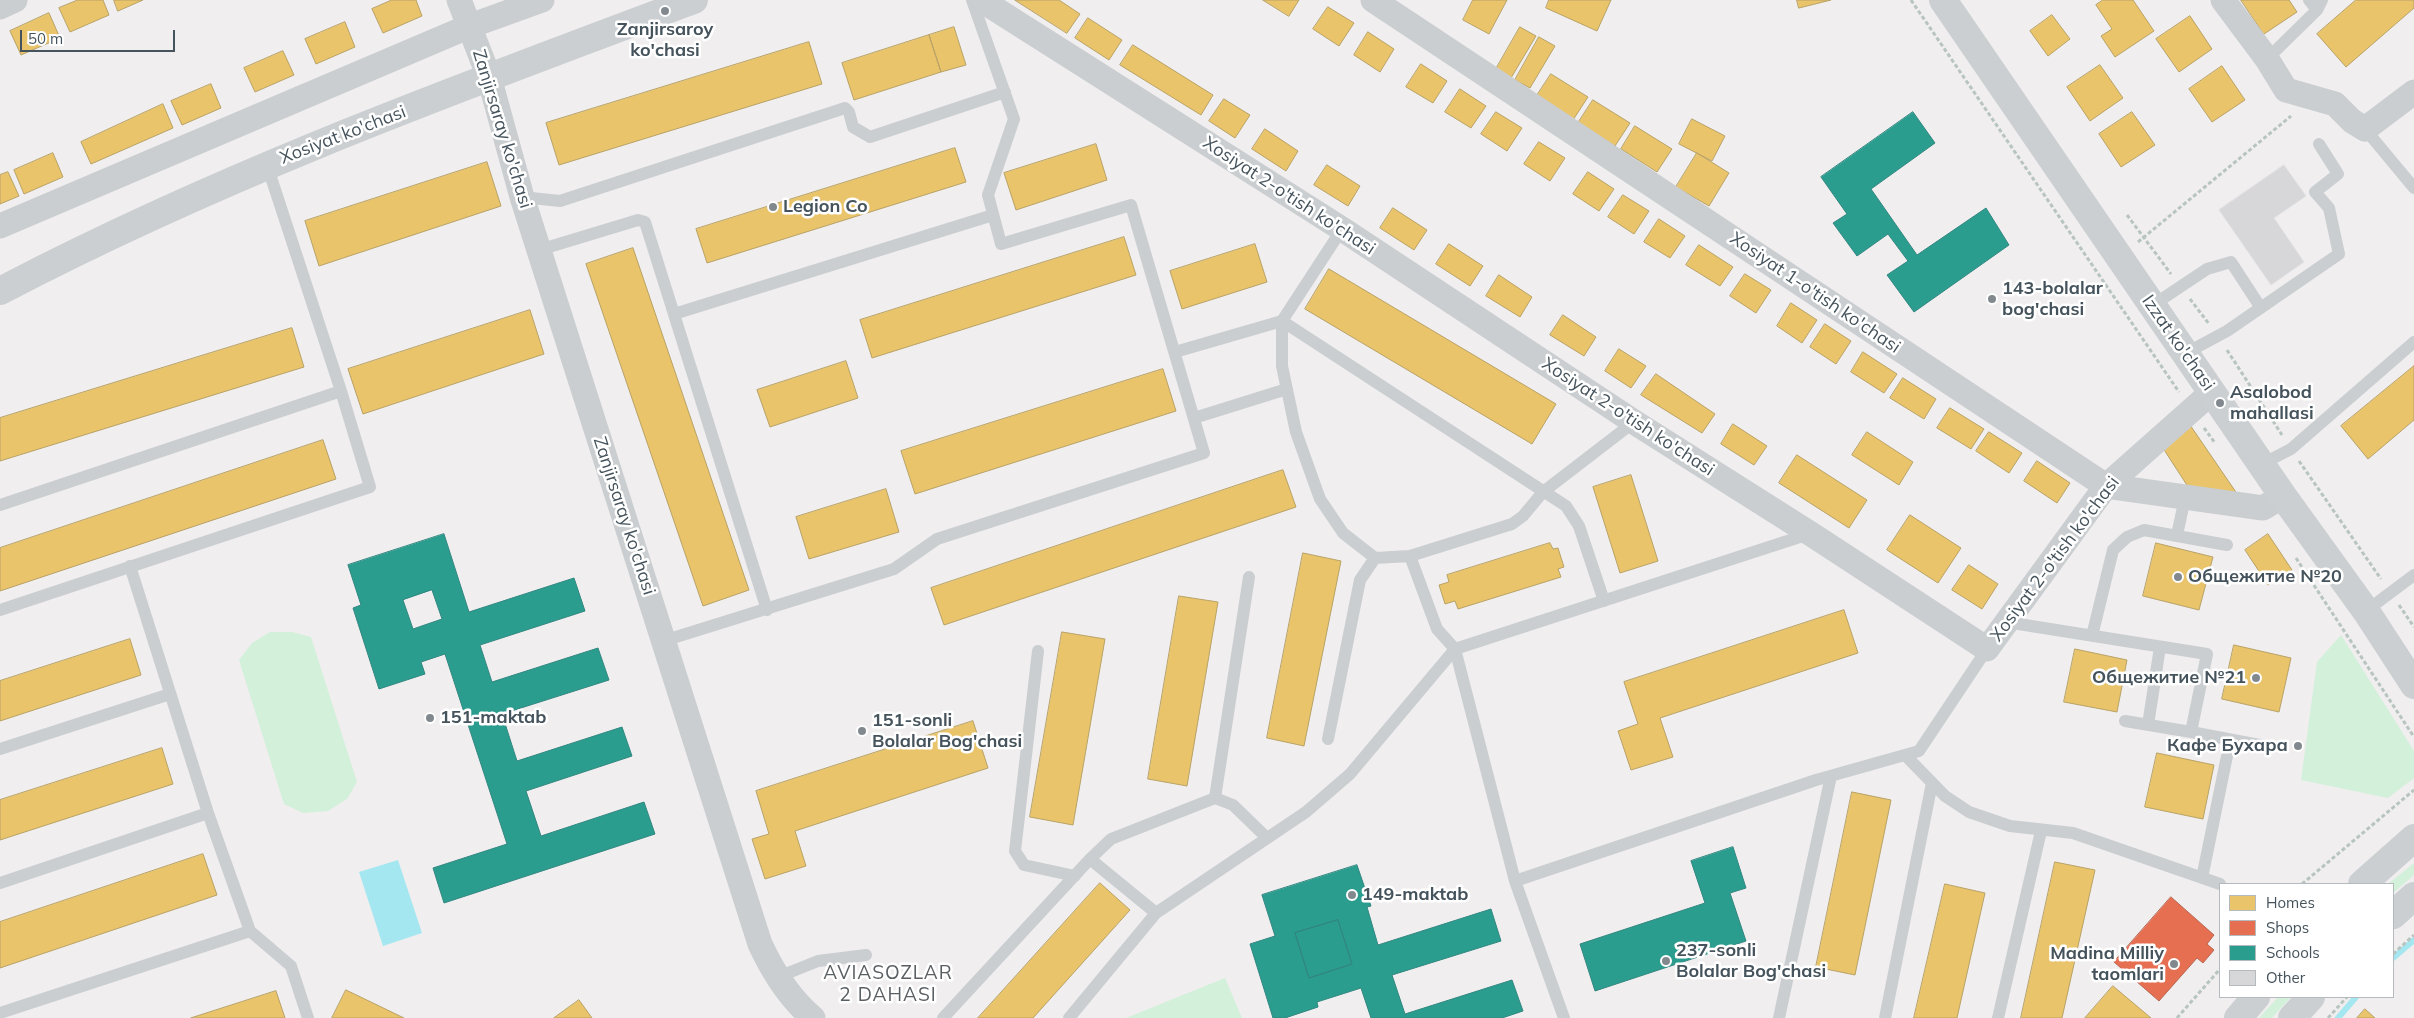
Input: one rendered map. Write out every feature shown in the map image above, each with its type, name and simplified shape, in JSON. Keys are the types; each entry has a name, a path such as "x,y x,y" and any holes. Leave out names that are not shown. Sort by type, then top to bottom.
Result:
{"main road":[{"name":"Xosiyat ko'chasi","path":"0,291 53,264 267,165 489,77 694,0"},
{"name":"Izzat ko'chasi","path":"1943,0 2283,496 2366,612 2414,685"},
{"path":"2363,883 2414,838"},
{"path":"2394,914 2414,896"},
{"path":"2238,1018 2255,998"},
{"path":"2292,1018 2310,998"}],"street":[{"path":"0,6 15,0"},
{"name":"Zanjirsaray ko'chasi","path":"459,0 489,77 522,197 760,944 778,977 799,1006 813,1018"},
{"path":"0,226 470,26 542,0"},
{"name":"Xosiyat 2-o'tish ko'chasi","path":"981,0 1342,229 1634,422 1811,534 1987,649 2106,486 2212,392"},
{"name":"Xosiyat 1-o'tish ko'chasi","path":"1373,0 2106,486 2263,508 2283,496"},
{"path":"2223,0 2267,59 2286,90 2335,104 2352,121 2365,129 2414,92"}],"lane":[{"path":"663,640 767,610 894,569 937,538 1204,453 1131,205 1001,244 988,195 1014,119 972,0"},
{"path":"2267,59 2316,3"},
{"path":"522,197 560,201 845,108 849,112 853,127 870,136 1005,92"},
{"path":"2365,129 2414,188"},
{"path":"2186,354 2218,336 2339,254 2329,208 2315,192 2338,174 2319,144"},
{"path":"0,610 370,487 267,165"},
{"path":"674,314 993,215"},
{"path":"539,250 638,220 646,222 767,610"},
{"path":"1342,229 1282,321 1282,366 1296,432 1320,499 1343,533 1375,558 1410,556 1512,524 1523,516 1543,492 1634,422"},
{"path":"2153,305 2207,269 2231,262 2260,308"},
{"path":"1175,352 1282,321 1566,506 1579,526 1604,601"},
{"path":"2262,464 2291,449 2414,342"},
{"path":"1194,418 1287,388"},
{"path":"0,505 340,392"},
{"path":"2177,535 2185,498"},
{"path":"2092,636 2113,550 2127,536 2144,530 2227,545"},
{"path":"1069,1018 1156,913 1306,812 1350,774 1455,649 1811,534"},
{"path":"1410,556 1437,629 1455,649 1515,881 1564,1018"},
{"path":"1328,739 1360,580 1375,558"},
{"path":"130,566 208,813 250,931 291,966 308,1018"},
{"path":"2366,612 2414,576"},
{"path":"1215,798 1249,577"},
{"path":"2006,622 2207,654 2191,732"},
{"path":"2148,725 2160,647"},
{"path":"1515,881 1831,776 1919,751 1987,649"},
{"path":"1038,651 1015,851 1024,865 1074,876"},
{"path":"0,749 170,694"},
{"path":"2125,721 2270,747"},
{"path":"1905,755 1945,796 1968,812 2010,826 2073,833 2219,884"},
{"path":"2202,878 2227,756"},
{"path":"1779,1018 1831,776"},
{"path":"1885,1018 1932,783"},
{"path":"943,1018 1074,876 1111,839 1215,798 1233,805 1267,838"},
{"path":"0,884 208,813"},
{"path":"1998,1018 2042,830"},
{"path":"1090,859 1156,913"},
{"path":"0,1013 250,931"},
{"path":"778,977 818,960 866,955"}],"path":[{"path":"1911,0 2191,410 2219,448"},
{"path":"2120,257 2313,98"},
{"path":"2127,215 2218,336 2291,449 2414,627"},
{"path":"2295,557 2414,738"},
{"path":"2303,883 2414,790"},
{"path":"2394,953 2414,935"},
{"path":"2177,1018 2219,970"},
{"path":"2328,1018 2346,998"}],"green space":[{"path":"270,632 292,632 311,637 357,782 347,799 328,811 303,813 284,804 239,660 252,643"},
{"path":"2341,635 2414,751 2414,778 2388,798 2301,780 2317,662"},
{"path":"2414,863 2414,875 2394,892 2394,883 2389,883"},
{"path":"1225,978 1242,1018 1126,1018"},
{"path":"2277,998 2290,998 2272,1018 2259,1018"}],"water":[{"path":"398,860 422,933 383,946 359,872"}],"building: Homes":[{"path":"78,0 103,0 109,15 70,32 59,8"},
{"path":"114,0 143,0 118,11"},
{"path":"392,0 416,0 422,16 383,33 372,9"},
{"path":"1015,0 1059,0 1080,14 1067,33"},
{"path":"1263,0 1299,0 1289,16"},
{"path":"1473,0 1507,0 1489,34 1463,20"},
{"path":"1549,0 1611,0 1597,31 1546,8"},
{"path":"1797,0 1831,0 1799,8"},
{"path":"2103,0 2133,0 2154,31 2115,57 2101,36 2112,29 2096,5"},
{"path":"2241,0 2289,0 2297,12 2264,34"},
{"path":"2356,0 2414,0 2414,8 2346,67 2317,34"},
{"path":"1328,7 1354,23 1339,46 1313,29"},
{"path":"49,13 60,38 21,55 10,31"},
{"path":"2052,15 2070,39 2048,56 2030,31"},
{"path":"2190,16 2212,49 2179,72 2156,39"},
{"path":"1088,18 1122,40 1109,60 1075,38"},
{"path":"345,22 355,47 316,64 305,39"},
{"path":"954,27 966,65 941,72 929,35"},
{"path":"1520,27 1536,36 1511,78 1496,69"},
{"path":"1368,32 1394,49 1380,72 1354,55"},
{"path":"929,35 941,72 854,100 842,63"},
{"path":"1539,37 1555,46 1530,88 1515,80"},
{"path":"809,42 822,84 559,165 546,123"},
{"path":"1133,45 1213,95 1201,115 1120,65"},
{"path":"283,51 294,75 255,92 244,68"},
{"path":"1421,64 1447,81 1433,103 1406,87"},
{"path":"2100,65 2123,98 2090,121 2067,87"},
{"path":"2222,66 2245,100 2212,122 2189,89"},
{"path":"1551,74 1588,97 1573,120 1536,97"},
{"path":"211,84 221,108 182,125 171,101"},
{"path":"1460,89 1486,106 1471,128 1445,112"},
{"path":"1224,99 1250,115 1235,138 1209,121"},
{"path":"1593,100 1630,123 1615,146 1578,123"},
{"path":"163,104 173,128 91,164 81,142"},
{"path":"1496,112 1522,128 1507,151 1481,134"},
{"path":"2132,112 2155,145 2121,167 2099,134"},
{"path":"1692,119 1725,136 1712,161 1679,144"},
{"path":"1635,126 1672,149 1657,172 1621,149"},
{"path":"1265,129 1298,151 1286,171 1252,149"},
{"path":"1539,142 1565,158 1550,181 1524,164"},
{"path":"1096,144 1107,180 1016,210 1004,173"},
{"path":"955,148 966,182 707,263 696,229"},
{"path":"53,153 63,177 24,194 14,170"},
{"path":"1697,153 1729,173 1709,206 1676,187"},
{"path":"487,162 501,206 319,266 305,221"},
{"path":"1327,165 1360,186 1348,206 1314,185"},
{"path":"8,172 19,196 0,204 0,175"},
{"path":"1588,172 1614,189 1599,211 1573,194"},
{"path":"1623,195 1649,211 1634,234 1608,217"},
{"path":"1393,208 1427,230 1414,250 1380,228"},
{"path":"1659,219 1685,236 1670,258 1644,242"},
{"path":"1124,237 1136,275 872,358 860,320"},
{"path":"1255,244 1267,282 1182,309 1170,271"},
{"path":"1449,244 1483,266 1470,286 1436,264"},
{"path":"1699,245 1733,267 1720,286 1686,265"},
{"path":"633,248 749,590 703,606 586,264"},
{"path":"1329,269 1556,404 1532,444 1305,309"},
{"path":"1745,274 1771,290 1756,313 1730,296"},
{"path":"1499,275 1532,297 1520,317 1486,296"},
{"path":"1791,303 1817,320 1802,343 1777,326"},
{"path":"530,310 544,354 363,414 348,369"},
{"path":"1563,315 1596,337 1584,356 1550,335"},
{"path":"1825,324 1851,341 1836,364 1810,347"},
{"path":"292,328 304,367 0,461 0,418"},
{"path":"1619,349 1646,366 1631,388 1605,371"},
{"path":"1863,352 1897,374 1884,393 1851,372"},
{"path":"846,361 858,398 770,427 757,390"},
{"path":"2414,366 2414,420 2368,459 2341,426"},
{"path":"1163,369 1176,411 915,494 901,451"},
{"path":"1656,374 1715,414 1702,433 1641,395"},
{"path":"1903,378 1936,399 1924,419 1890,398"},
{"path":"1950,408 1984,429 1971,449 1937,428"},
{"path":"2188,422 2240,498 2194,496 2159,442"},
{"path":"1733,424 1767,446 1754,465 1721,444"},
{"path":"1867,432 1913,462 1899,485 1852,455"},
{"path":"1989,432 2022,453 2009,473 1976,451"},
{"path":"323,440 336,479 0,591 0,548"},
{"path":"1797,455 1867,500 1849,528 1779,483"},
{"path":"2037,461 2070,483 2057,503 2024,481"},
{"path":"1283,470 1296,507 944,625 931,588"},
{"path":"1631,475 1658,561 1620,573 1593,487"},
{"path":"886,489 899,532 809,559 796,517"},
{"path":"1910,515 1961,548 1938,583 1887,550"},
{"path":"2268,534 2292,570 2268,585 2245,550"},
{"path":"1550,543 1553,549 1558,548 1564,567 1558,569 1561,577 1458,609 1455,601 1445,604 1439,585 1449,582 1447,575"},
{"name":"Общежитие №20","path":"2156,543 2213,557 2199,610 2143,596"},
{"path":"1303,553 1341,561 1304,746 1267,738"},
{"path":"1969,565 1998,584 1982,609 1952,590"},
{"path":"1179,596 1218,602 1187,786 1148,779"},
{"path":"1844,610 1858,653 1660,718 1673,757 1631,770 1618,731 1638,724 1624,682"},
{"path":"1062,632 1105,639 1073,825 1030,817"},
{"path":"130,639 141,675 0,721 0,681"},
{"name":"Общежитие №21","path":"2234,645 2291,658 2279,712 2222,699"},
{"path":"2075,649 2127,660 2117,712 2064,702"},
{"path":"973,721 988,768 795,831 806,866 765,879 752,839 769,834 756,791"},
{"path":"162,748 173,784 0,840 0,800"},
{"path":"2157,753 2214,765 2203,819 2145,807"},
{"path":"1852,792 1891,800 1855,975 1816,967"},
{"path":"203,854 217,895 0,968 0,922"},
{"path":"2055,862 2095,870 2062,1018 2021,1018"},
{"path":"1100,883 1130,910 1033,1018 978,1018"},
{"path":"1945,884 1985,893 1957,1018 1914,1018"},
{"path":"2113,986 2151,1018 2085,1018"},
{"path":"346,990 404,1018 332,1018"},
{"path":"276,991 285,1018 191,1018"},
{"path":"579,1000 592,1018 554,1018"},
{"path":"2365,1009 2375,1018 2357,1018"}],"building: Shops":[{"path":"2171,897 2214,935 2207,944 2214,950 2203,963 2197,958 2159,1001 2114,962"}],"building: Schools":[{"path":"1913,112 1935,143 1871,189 1917,255 1986,208 2009,245 1914,312 1887,275 1908,261 1888,234 1857,256 1833,223 1847,214 1821,177"},
{"path":"444,534 469,612 574,578 585,611 480,645 492,682 598,648 609,680 502,714 517,761 622,727 632,756 526,791 541,836 644,802 655,834 444,903 433,868 507,844 445,654 421,662 425,674 379,689 353,608 361,605 348,565","holes":["432,590 442,619 413,629 403,600"]},
{"path":"1733,847 1746,888 1730,893 1746,941 1595,991 1580,944 1705,903 1691,861"},
{"path":"1357,865 1371,906 1367,907 1378,945 1491,909 1501,941 1392,975 1405,1014 1512,980 1523,1011 1502,1018 1371,1018 1361,988 1317,1002 1318,1007 1285,1018 1273,1018 1250,944 1275,936 1262,895","holes":["1338,920 1352,964 1309,978 1295,933"]},
{"path":"1338,920 1352,964 1309,978 1295,933"}],"building: Other":[{"path":"2284,165 2306,196 2274,218 2304,262 2271,285 2219,210"}],"waterway":[{"path":"2394,957 2414,940"},
{"path":"2338,1018 2355,998"}],"place":[{"name":"Zanjirsaroy ko'chasi","path":"665,11"},
{"name":"Legion Co","path":"773,207"},
{"name":"143-bolalar bog'chasi","path":"1992,299"},
{"name":"Asalobod mahallasi","path":"2220,403"},
{"name":"Общежитие №20","path":"2178,577"},
{"name":"Общежитие №21","path":"2256,678"},
{"name":"151-maktab","path":"430,718"},
{"name":"151-sonli Bolalar Bog'chasi","path":"862,731"},
{"name":"Кафе Бухара","path":"2298,746"},
{"name":"149-maktab","path":"1352,895"},
{"name":"237-sonli Bolalar Bog'chasi","path":"1666,961"},
{"name":"Madina Milliy taomlari","path":"2174,964"}],"district":[{"name":"AVIASOZLAR 2 DAHASI","path":"888,984"}]}
